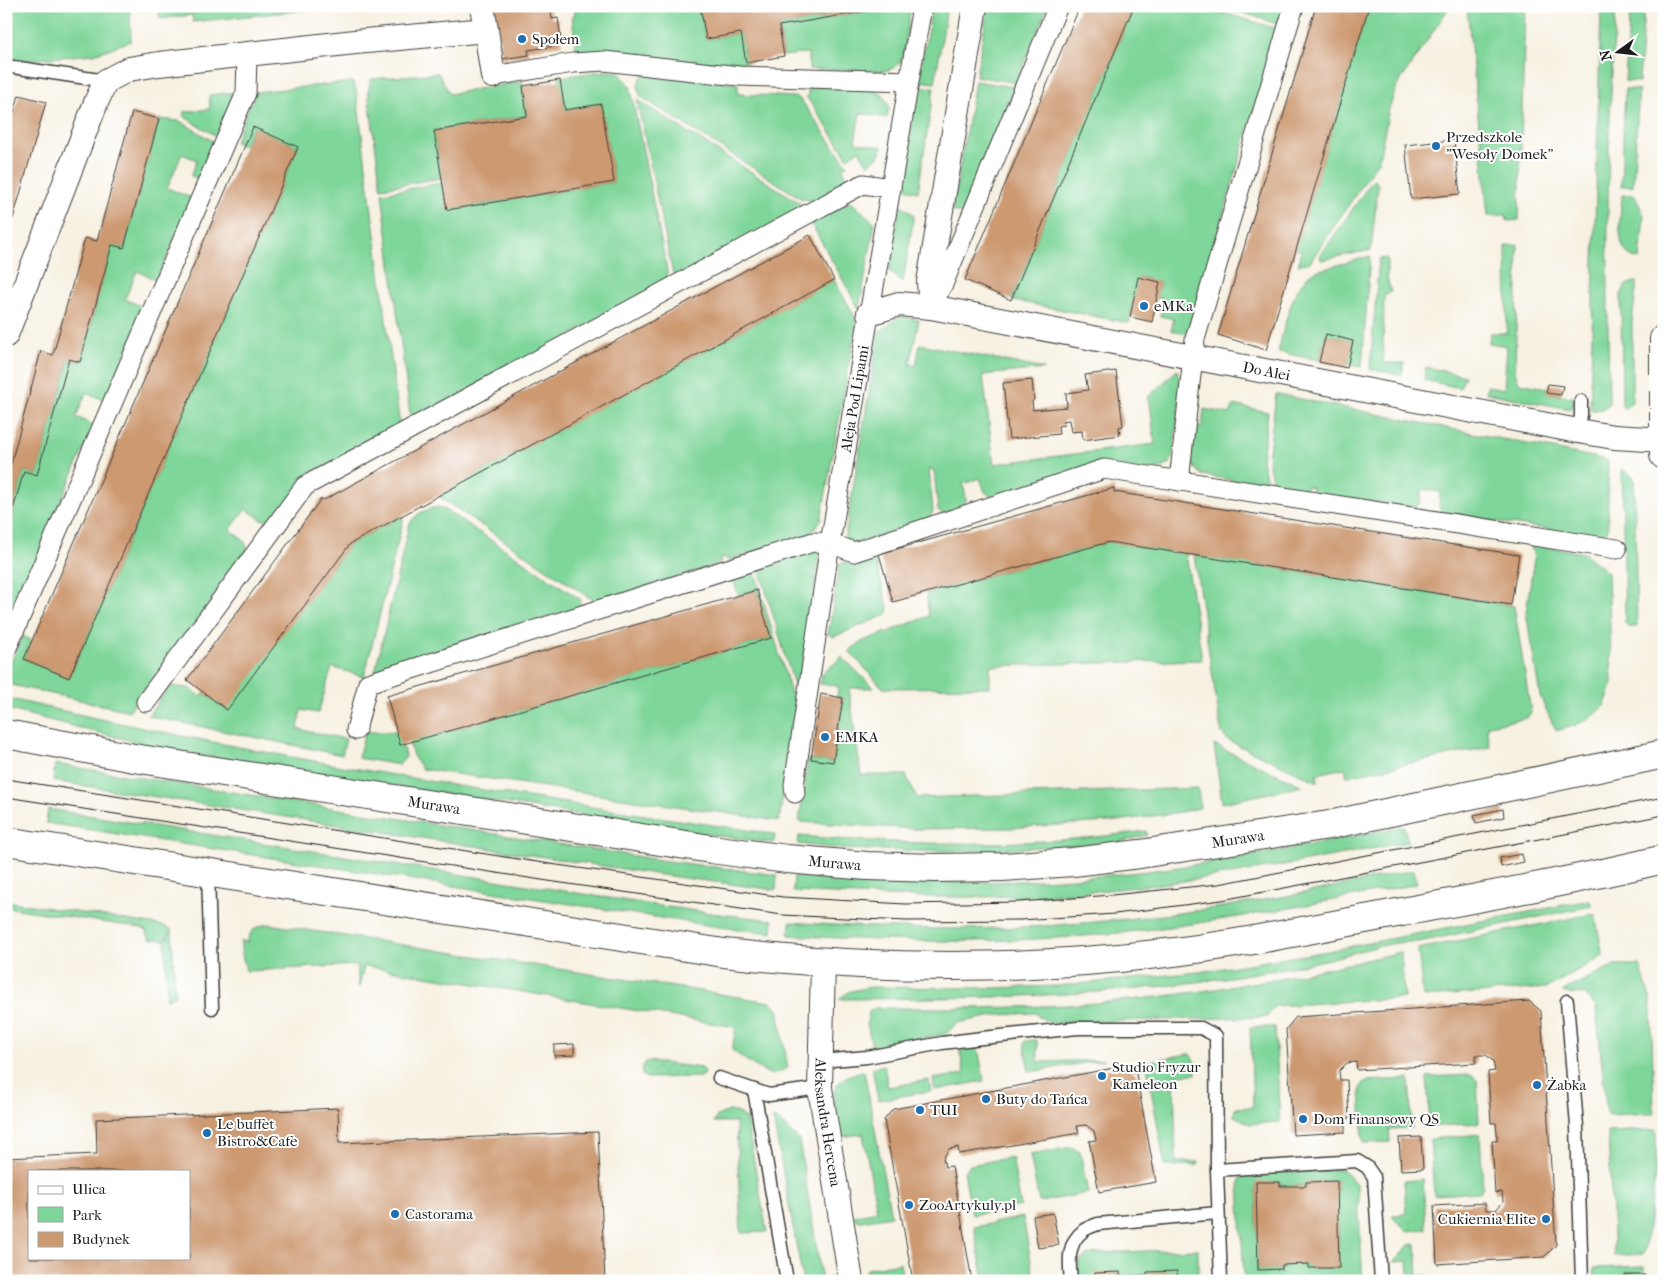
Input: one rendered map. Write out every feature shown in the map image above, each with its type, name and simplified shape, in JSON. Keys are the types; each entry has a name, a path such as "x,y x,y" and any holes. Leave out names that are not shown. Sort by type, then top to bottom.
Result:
{"street":[{"path":"482,6 493,76 573,63 604,61 739,76 909,81"},
{"name":"Aleja Pod Lipami","path":"795,793 794,785 830,543 922,6"},
{"path":"931,307 929,282 975,6"},
{"path":"931,307 948,273 1058,6"},
{"path":"1178,481 1195,339 1294,6"},
{"path":"6,335 96,100 106,81 129,69 159,64 486,30"},
{"path":"6,650 246,93 247,54"},
{"path":"146,702 305,486 863,184 890,188"},
{"name":"Do Alei","path":"869,313 899,304 931,307 1193,359 1578,431 1614,437 1664,440"},
{"path":"1664,339 1664,455"},
{"path":"356,730 368,683 813,542 830,543 854,552 1104,469 1617,549"},
{"name":"Murawa","path":"6,734 134,758 701,848 831,863 936,868 1004,867 1073,862 1140,854 1329,825 1664,754"},
{"path":"6,841 630,940 724,953 823,963 999,965 1070,963 1158,954 1270,937 1616,871 1664,859"},
{"name":"Aleksandra Hercena","path":"823,963 820,1088 850,1281"}],"lane":[{"path":"6,66 106,81"},
{"path":"1578,431 1581,401"},
{"path":"208,872 212,1008"},
{"path":"1567,1001 1577,1126 1582,1281"},
{"path":"820,1061 867,1057 950,1042 1078,1028 1201,1028 1216,1036 1216,1170 1221,1281"},
{"path":"719,1078 769,1095 820,1088"},
{"path":"754,1090 787,1281"},
{"path":"1216,1170 1357,1161 1367,1167 1374,1177 1380,1281"},
{"path":"1071,1281 1069,1254 1075,1241 1083,1231 1090,1227 1098,1224 1218,1213"}],"green space":[{"path":"6,6 310,6 315,9 193,22 192,15 160,19 159,8 130,10 131,41 94,54 6,62"},
{"path":"574,6 700,6 706,39 741,33 746,63 740,64 739,68 576,51 572,15 575,15"},
{"path":"872,6 911,6 903,57 893,68 885,71 809,69 808,53 784,56 779,26 872,10"},
{"path":"932,6 947,6 935,83 919,81"},
{"path":"988,6 1041,6 1047,9 1016,83 976,76"},
{"path":"1134,6 1200,6 1278,29 1188,334 1171,331 1174,319 1160,316 1163,299 1156,298 1160,282 1139,277 1129,323 1011,300"},
{"path":"1212,6 1285,6 1280,25 1250,15"},
{"path":"1369,6 1450,6 1397,86 1389,109 1379,160 1310,262 1298,265 1302,251 1296,249"},
{"path":"1467,6 1525,6 1519,220 1507,221 1506,215 1488,216"},
{"path":"1601,6 1616,6 1609,155 1609,404 1602,409 1590,411"},
{"path":"1630,6 1644,6 1639,82 1625,81"},
{"path":"604,71 619,72 630,86 668,276 667,283 411,422 382,193 443,183 447,210 614,182 601,104 565,110 559,77"},
{"path":"438,73 450,94 522,81 527,116 434,131 442,178 381,188 368,91 371,79"},
{"path":"643,74 738,84 738,94 796,97 801,100 847,165 842,168 849,179 841,188 816,201 802,199 640,96 638,84"},
{"path":"975,81 1014,87 963,214 952,211"},
{"path":"352,82 356,89 400,427 316,474 314,470 310,472 312,476 272,519 262,520 246,509 230,530 245,542 247,553 129,711 7,684 6,672 23,636 31,640 24,659 69,678 298,147 253,127 244,146 235,142 255,92"},
{"path":"808,86 871,89 883,95 889,107 887,118 860,113 855,142 882,147 875,159 868,165 859,150 848,158 806,96 808,95"},
{"path":"918,86 934,88 918,192 910,190 903,185"},
{"path":"1625,89 1639,90 1633,186 1621,186"},
{"path":"238,92 219,138 183,116 184,112 210,109 209,95"},
{"path":"637,100 800,203 800,210 677,278 673,274"},
{"path":"159,119 180,121 216,143 200,179 191,176 197,160 182,154 167,188 192,198 157,280 137,271 125,299 145,308 105,400 86,393 76,417 94,425 6,629 6,536 24,471 37,475 69,359 81,362 112,245 124,248"},
{"path":"1375,180 1378,185 1371,250 1321,260 1320,256 1372,181"},
{"path":"1622,195 1635,195 1644,215 1640,259 1631,256 1625,251 1622,243 1620,223"},
{"path":"850,201 875,223 859,309 811,223"},
{"path":"900,204 914,215 903,282 889,271"},
{"path":"1518,245 1515,372 1519,383 1547,388 1547,393 1573,397 1574,402 1570,409 1486,393 1487,386 1504,389 1507,346 1489,343 1490,333 1507,333 1506,246"},
{"path":"1370,256 1362,367 1348,364 1353,341 1326,334 1319,360 1278,352 1294,298 1305,279 1313,272"},
{"path":"1387,258 1387,278 1391,292 1384,296 1383,363 1404,363 1402,375 1370,369 1379,259"},
{"path":"834,280 857,320 821,520 810,534 727,561 726,557 720,558 721,563 596,602 439,495"},
{"path":"1637,282 1632,322 1632,402 1624,409 1622,406 1621,295 1626,285"},
{"path":"900,316 919,320 910,364 916,365 920,344 1044,369 983,375 994,464 1155,444 1148,397 1177,370 1181,385 1173,458 1169,464 1159,469 992,497 985,492 980,478 963,484 966,499 964,506 943,514 938,510 934,470 929,469 933,511 930,518 849,546 844,543 879,332"},
{"path":"1426,367 1465,376 1460,388 1424,380"},
{"path":"1276,394 1608,460 1608,530 1600,537 1442,514 1439,507 1440,492 1422,489 1420,503 1415,508 1311,494 1312,487 1306,486 1305,493 1274,488 1268,460"},
{"path":"1233,405 1268,412 1262,460 1268,486 1202,475 1195,469 1191,460 1194,427 1202,427 1204,409 1230,414"},
{"path":"1622,469 1634,478 1637,627 1629,627 1625,623"},
{"path":"438,507 444,509 580,599 581,607 375,672 409,525 421,513"},
{"path":"402,516 403,521 364,677 332,667 318,713 301,710 298,729 346,739 342,755 148,716 169,686 189,688 201,697 204,693 226,709 350,544"},
{"path":"1109,542 1186,554 1202,660 990,666 990,687 883,688 849,651 861,642 929,616 926,593"},
{"path":"1531,544 1584,553 1608,573 1612,684 1609,696 1604,706 1588,719 1556,731 1540,696 1526,612 1534,559"},
{"path":"814,550 820,553 797,695 759,568"},
{"path":"1194,555 1514,606 1531,712 1527,718 1488,725 1487,731 1490,747 1347,776 1345,768 1317,774 1318,782 1227,740 1222,733 1220,724"},
{"path":"874,556 889,611 886,615 833,637 828,634 840,563 854,562"},
{"path":"754,569 796,710 779,821 422,769 413,756 409,742 771,638 757,590 738,595 732,576"},
{"path":"842,657 874,688 849,688 861,775 906,775 917,798 1198,788 1200,808 1109,822 1009,828 917,829 799,822 808,759 833,762 843,698 837,697 838,686 820,684 822,674"},
{"path":"6,698 197,739 389,774 775,834 774,843 690,832 171,751 6,709"},
{"path":"365,732 397,732 406,757 399,765 358,758"},
{"path":"1214,745 1303,786 1222,803"},
{"path":"55,764 660,860 777,875 776,890 661,875 53,781"},
{"path":"48,809 647,904 773,920 772,933 719,927 46,823"},
{"path":"1404,826 1408,842 1324,858 1156,885 1072,893 967,897 793,892 794,876 880,881 966,882 1053,879 1139,872 1239,858"},
{"path":"1146,831 1147,835 1116,843 968,851 842,849 798,844 799,836 886,842 973,843 1060,840"},
{"path":"1414,870 1417,884 1230,918 1118,933 994,941 871,940 789,935 790,922 895,928 965,929 1120,920 1245,903"},
{"path":"1590,900 1591,906 1419,942 1395,943 1305,964 1197,982 1063,994 839,999 850,991 871,987 991,988 1058,986 1199,972 1322,952"},
{"path":"6,901 164,926 172,930 165,940 150,939 145,930 141,928 6,907"},
{"path":"1592,914 1595,915 1603,956 1547,988 1423,997 1418,949"},
{"path":"268,924 771,1002 778,1009 788,1068 771,1075 732,1050 736,1027 364,966 359,988 357,965 246,971 241,941 247,942 254,929"},
{"path":"172,930 175,995 167,999 165,940"},
{"path":"1401,952 1404,998 1274,1006 1267,1017 1049,1023 1035,1013 999,1015 957,1023 946,1034 872,1047 867,1023 869,1012 876,1008 971,1008 1129,1000 1198,992 1266,980"},
{"path":"1614,965 1640,965 1651,1001 1654,1113 1607,1115 1596,1007 1584,994 1564,993 1563,991"},
{"path":"1250,1027 1275,1027 1280,1122 1250,1124 1234,1116 1235,1108 1253,1107"},
{"path":"1037,1040 1038,1062 1103,1060 1029,1072 1024,1043 1025,1041"},
{"path":"978,1048 984,1081 935,1090 933,1079 964,1074 960,1051"},
{"path":"1190,1054 1195,1062 1196,1074 1174,1075 1176,1162 1199,1162 1198,1165 1165,1166 1146,1062"},
{"path":"648,1061 701,1068 705,1073 700,1077 647,1078 642,1075 642,1070 643,1065"},
{"path":"884,1065 888,1087 929,1080 931,1091 878,1100 872,1068"},
{"path":"864,1071 891,1216 861,1221 856,1220 854,1216 877,1211 863,1134 840,1137 834,1095 836,1087 841,1080"},
{"path":"1470,1075 1477,1079 1479,1123 1430,1127 1427,1077"},
{"path":"1409,1079 1412,1128 1389,1129 1390,1142 1363,1143 1360,1088 1366,1081"},
{"path":"729,1111 740,1114 747,1123 767,1232 741,1233 736,1122 714,1122 717,1116"},
{"path":"773,1118 778,1120 799,1140 822,1281 803,1281"},
{"path":"1656,1130 1656,1171 1644,1254 1614,1256 1608,1132"},
{"path":"1480,1134 1483,1187 1480,1192 1434,1195 1430,1139"},
{"path":"1071,1147 1080,1152 1088,1193 1039,1202 1030,1155"},
{"path":"1012,1157 1021,1206 972,1215 964,1172 970,1165"},
{"path":"1343,1169 1357,1185 1363,1281 1244,1281 1239,1182 1242,1176","holes":["1337,1181 1339,1268 1310,1268 1309,1264 1282,1265 1282,1269 1258,1270 1256,1183 1280,1182 1280,1186 1306,1186 1306,1182"]},
{"path":"1423,1179 1426,1229 1407,1231 1391,1215 1406,1214 1404,1181"},
{"path":"1023,1217 1033,1273 991,1280 983,1275 974,1227"},
{"path":"1416,1244 1418,1276 1428,1275 1429,1281 1410,1281 1408,1261 1394,1262 1409,1245"},
{"path":"1198,1249 1198,1281 1077,1281 1079,1262 1087,1255 1096,1253"},
{"path":"900,1263 903,1281 888,1281 887,1278 865,1281 866,1269"},
{"path":"1644,1266 1645,1275 1626,1275 1626,1281 1595,1281 1594,1268"}],"building":[{"path":"494,6 550,6 552,19 558,18 562,45 528,50 529,55 502,59"},
{"path":"700,6 872,6 873,10 779,26 784,56 746,63 741,33 706,39"},
{"path":"1080,6 1134,6 1011,300 965,280"},
{"path":"1316,6 1369,6 1266,350 1218,335"},
{"path":"560,80 565,110 601,104 614,182 447,210 434,131 527,116 523,86"},
{"path":"19,95 46,102 13,219 6,217 6,140"},
{"path":"132,112 159,119 124,248 112,245 80,362 69,359 37,475 24,471 6,534 6,467 10,467 41,351 53,355 85,238 97,241"},
{"path":"253,127 298,147 69,678 24,659"},
{"path":"1454,140 1460,194 1411,199 1405,145"},
{"path":"810,235 834,280 350,544 227,710 187,680 321,499 324,500"},
{"name":"eMKa","path":"1138,277 1160,282 1152,322 1130,317"},
{"path":"1326,334 1353,341 1347,368 1319,362"},
{"path":"1116,371 1123,426 1119,427 1120,435 1083,440 1082,431 1071,432 1069,420 1063,421 1064,425 1058,426 1059,434 1009,439 1003,383 1032,380 1033,410 1067,407 1066,393 1088,390 1085,375"},
{"path":"1548,384 1563,386 1561,395 1546,393"},
{"path":"1114,488 1114,492 1519,555 1511,605 1109,542 893,602 879,554"},
{"path":"757,590 771,638 400,745 387,696"},
{"path":"821,694 843,698 833,762 811,759"},
{"path":"1503,809 1504,817 1476,823 1474,815"},
{"path":"1522,854 1524,862 1501,867 1500,858"},
{"path":"1529,1001 1541,1011 1556,1245 1544,1257 1437,1264 1434,1206 1485,1203 1486,1210 1496,1210 1503,1202 1502,1192 1495,1193 1492,1141 1497,1141 1497,1132 1496,1123 1491,1123 1488,1072 1495,1071 1493,1061 1486,1055 1476,1055 1476,1063 1357,1070 1356,1062 1347,1063 1339,1071 1340,1080 1347,1080 1349,1118 1345,1119 1345,1132 1293,1135 1286,1029 1296,1017"},
{"path":"574,1044 574,1055 554,1056 554,1045"},
{"path":"1125,1066 1136,1074 1156,1182 1099,1192 1089,1141 1096,1140 1094,1131 1086,1125 1077,1126 1079,1133 1018,1144 959,1154 958,1147 949,1149 943,1158 945,1167 952,1166 972,1281 913,1281 884,1120 893,1109"},
{"name":"Castorama","path":"338,1108 339,1143 598,1132 605,1281 6,1281 6,1158 97,1154 96,1119"},
{"path":"1421,1137 1423,1169 1401,1170 1399,1138"},
{"path":"1337,1181 1339,1268 1309,1268 1309,1264 1282,1265 1282,1269 1258,1270 1256,1182 1280,1182 1280,1186 1306,1186 1306,1182"},
{"path":"1053,1213 1059,1245 1038,1248 1033,1216"},
{"path":"1177,1271 1178,1281 1096,1281 1095,1273 1120,1272 1120,1276 1147,1275 1147,1272"},
{"path":"1625,1275 1645,1275 1645,1281 1626,1281"}],"tram line":[{"path":"6,779 550,864 783,897 905,904 1019,902 1219,884 1664,797"},
{"path":"6,797 548,881 782,915 906,921 1020,920 1115,914 1222,900 1664,815"}],"place":[{"name":"Społem","path":"522,39"},
{"name":"Przedszkole \"Wesoły Domek\"","path":"1436,146"},
{"name":"eMKa","path":"1144,306"},
{"name":"EMKA","path":"825,737"},
{"name":"Studio Fryzur Kameleon","path":"1102,1076"},
{"name":"Żabka","path":"1537,1085"},
{"name":"Buty do Tańca","path":"986,1099"},
{"name":"TUI","path":"920,1110"},
{"name":"Dom Finansowy QS","path":"1303,1119"},
{"name":"Le buffet Bistro&Cafe","path":"207,1133"},
{"name":"ZooArtykuly.pl","path":"909,1205"},
{"name":"Castorama","path":"395,1214"},
{"name":"Cukiernia Elite","path":"1546,1219"}]}
